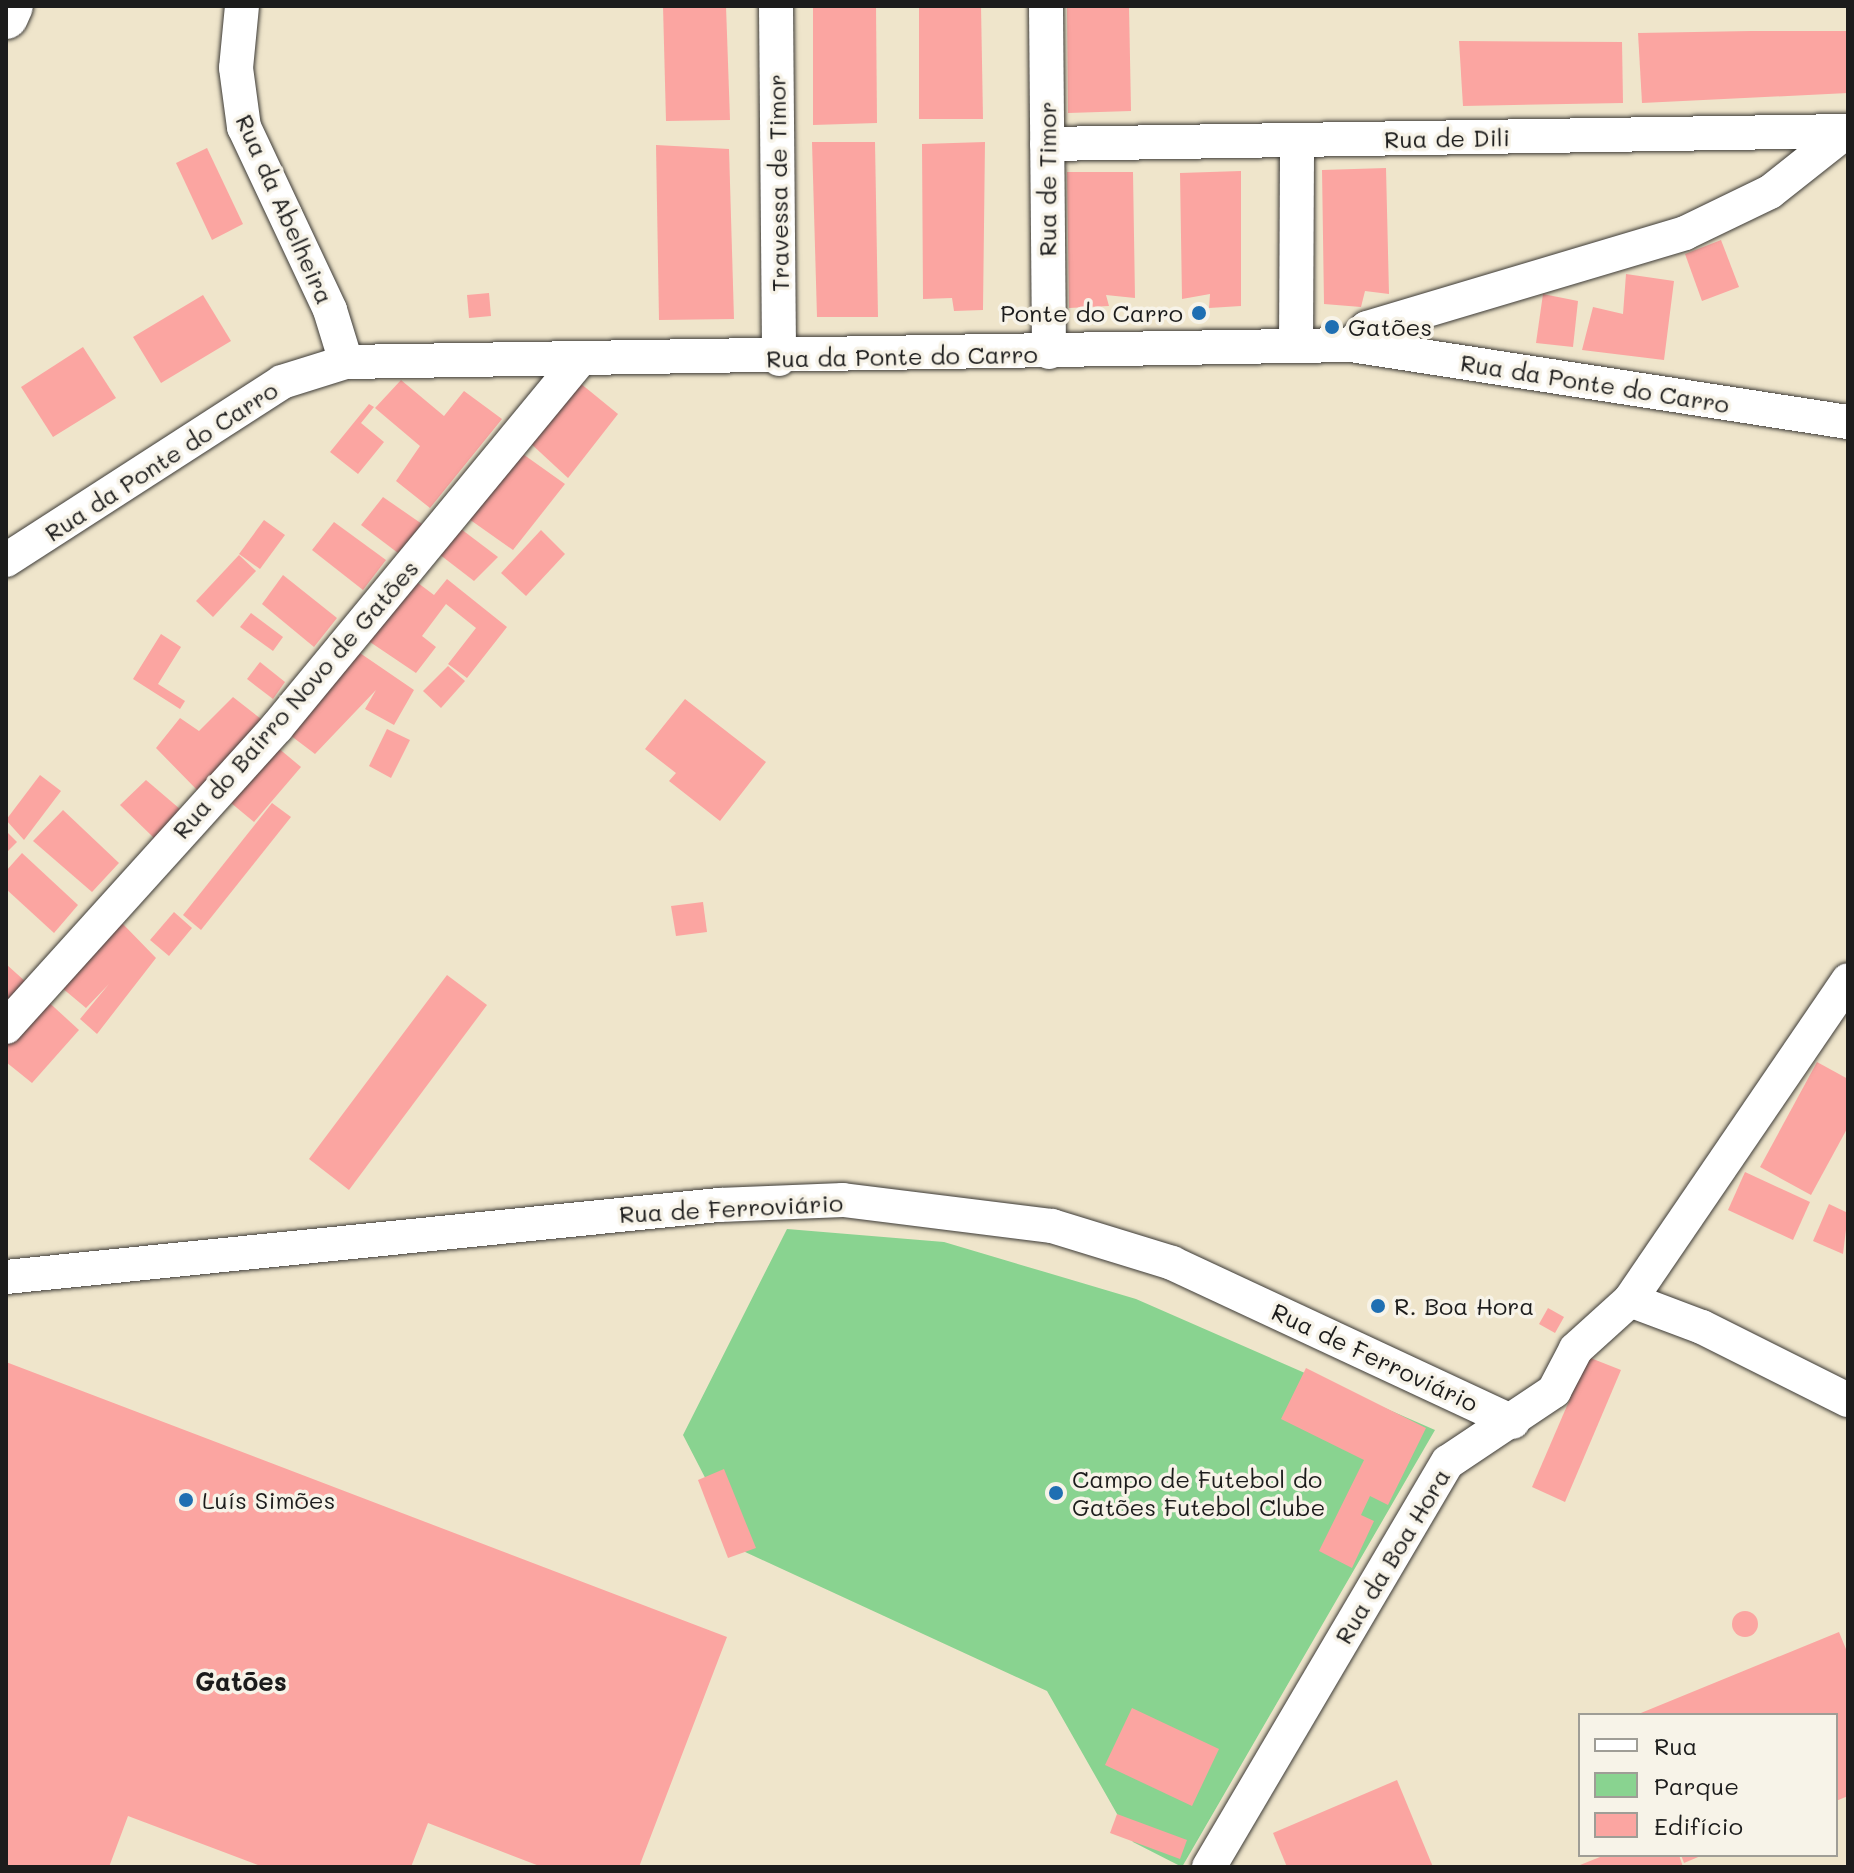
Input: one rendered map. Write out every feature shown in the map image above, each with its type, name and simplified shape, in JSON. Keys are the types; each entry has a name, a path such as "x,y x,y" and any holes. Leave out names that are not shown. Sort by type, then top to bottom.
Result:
{"highway":[{"path":"6,17 11,6"}],"street":[{"name":"Rua da Abelheira","path":"242,6 236,68 244,127 330,310 346,362"},
{"name":"Travessa de Timor","path":"776,6 779,359"},
{"name":"Rua de Timor","path":"1046,6 1049,352"},
{"name":"Rua de Dili","path":"1047,144 1847,131"},
{"path":"1351,345 1367,328 1685,233 1770,192 1847,131"},
{"path":"1296,346 1297,140"},
{"name":"Rua da Ponte do Carro","path":"6,560 282,382 346,362 576,364 1351,345 1848,422"},
{"name":"Rua do Bairro Novo de Gatões","path":"6,1027 277,727 576,364"},
{"name":"Rua da Boa Hora","path":"1209,1867 1448,1462 1513,1422 1554,1391 1576,1349 1630,1300 1848,980"},
{"name":"Rua de Ferroviário","path":"6,1277 719,1205 843,1200 1052,1226 1172,1263 1513,1422"},
{"path":"1630,1300 1702,1327 1848,1400"}],"green space":[{"name":"Campo de Futebol do Gatões Futebol Clube","path":"787,1229 944,1242 1136,1299 1435,1430 1182,1867 1133,1842 1047,1691 743,1551 683,1435"}],"building":[{"path":"663,6 726,6 730,120 666,121"},
{"path":"813,6 876,6 877,123 813,125"},
{"path":"919,6 981,6 983,119 919,119"},
{"path":"1067,6 1129,6 1131,111 1068,113"},
{"path":"1848,31 1848,93 1642,103 1638,33"},
{"path":"1459,41 1622,42 1623,103 1463,106"},
{"path":"812,142 875,142 878,317 817,317"},
{"path":"985,142 983,310 954,311 952,298 923,299 922,144"},
{"path":"656,145 729,149 734,319 659,320"},
{"path":"207,148 243,224 212,240 176,163"},
{"path":"1386,168 1389,294 1365,291 1361,307 1324,304 1322,170"},
{"path":"1241,171 1241,306 1209,308 1210,294 1182,299 1180,173"},
{"path":"1067,172 1133,172 1135,298 1106,295 1109,306 1069,308"},
{"path":"1721,240 1739,287 1702,301 1685,254"},
{"path":"1626,274 1674,281 1664,360 1582,350 1593,307 1623,314"},
{"path":"489,293 491,316 469,318 467,295"},
{"path":"1543,294 1578,301 1573,347 1536,343"},
{"path":"203,295 231,341 161,383 133,337"},
{"path":"83,347 116,398 53,437 21,387"},
{"path":"401,380 444,416 464,391 502,419 430,508 396,481 420,446 375,408"},
{"path":"580,383 618,414 568,478 528,441"},
{"path":"369,404 374,407 361,423 384,442 358,474 330,452"},
{"path":"520,452 565,484 513,550 469,519"},
{"path":"383,497 422,524 398,553 361,525"},
{"path":"264,520 285,535 260,569 239,554"},
{"path":"334,522 386,560 363,590 312,550"},
{"path":"461,529 498,557 474,581 439,554"},
{"path":"541,530 565,554 526,596 501,573"},
{"path":"239,555 256,571 213,617 196,601"},
{"path":"283,575 337,618 314,647 262,604"},
{"path":"447,579 507,627 467,678 448,664 476,628 446,604 422,636 436,647 416,673 367,640 414,580 434,595"},
{"path":"251,613 283,637 273,651 240,627"},
{"path":"161,634 181,647 158,684 185,701 180,709 133,679"},
{"path":"357,651 414,690 394,725 365,709 376,690 315,754 286,732"},
{"path":"260,662 285,682 273,699 247,679"},
{"path":"448,666 465,681 441,708 423,691"},
{"path":"233,697 261,719 199,792 156,748 180,718 199,731"},
{"path":"685,699 766,762 720,821 669,781 676,773 645,749"},
{"path":"387,729 410,740 391,778 369,766"},
{"path":"271,742 301,767 254,822 225,798"},
{"path":"40,775 61,791 24,840 6,820"},
{"path":"146,780 180,809 154,838 120,805"},
{"path":"272,803 291,817 201,930 183,915"},
{"path":"63,810 119,863 92,892 33,841"},
{"path":"6,831 17,842 6,853"},
{"path":"22,853 78,905 54,933 6,889 6,871"},
{"path":"703,902 707,932 676,936 671,906"},
{"path":"174,912 192,928 169,956 150,940"},
{"path":"121,922 156,958 97,1034 80,1019 109,984 86,1008 55,982"},
{"path":"6,964 27,983 6,1006"},
{"path":"447,975 487,1005 349,1190 309,1159"},
{"path":"43,997 79,1030 32,1083 6,1062 6,1037"},
{"path":"1817,1062 1848,1079 1848,1127 1811,1195 1760,1167"},
{"path":"1745,1172 1810,1202 1793,1240 1728,1210"},
{"path":"1829,1204 1848,1213 1843,1254 1813,1241"},
{"path":"1548,1308 1564,1317 1555,1333 1539,1324"},
{"path":"1588,1357 1621,1370 1565,1502 1532,1487"},
{"name":"Luís Simões","path":"6,1362 727,1637 639,1867 542,1867 428,1823 411,1867 263,1867 128,1816 109,1867 6,1867"},
{"path":"1306,1368 1426,1428 1388,1505 1370,1496 1361,1515 1374,1521 1352,1568 1319,1551 1364,1460 1281,1419"},
{"path":"724,1469 756,1548 728,1558 698,1480"},
{"path":"1745,1611 1754,1615 1758,1624 1754,1633 1745,1637 1736,1633 1732,1624 1736,1615"},
{"path":"1839,1632 1848,1654 1848,1796 1838,1800 1838,1713 1641,1713"},
{"path":"1132,1708 1219,1749 1192,1806 1105,1765"},
{"path":"1397,1780 1433,1867 1287,1867 1273,1833"},
{"path":"1117,1814 1187,1840 1180,1859 1110,1833"},
{"path":"1600,1857 1680,1857 1683,1867 1575,1867"},
{"path":"1682,1857 1698,1857 1684,1863"}],"place":[{"name":"Ponte do Carro","path":"1199,313"},
{"name":"Gatões","path":"1332,327"},
{"name":"R. Boa Hora","path":"1378,1306"},
{"name":"Campo de Futebol do Gatões Futebol Clube","path":"1056,1493"},
{"name":"Luís Simões","path":"186,1500"}],"district":[{"name":"Gatões","path":"241,1682"}]}
